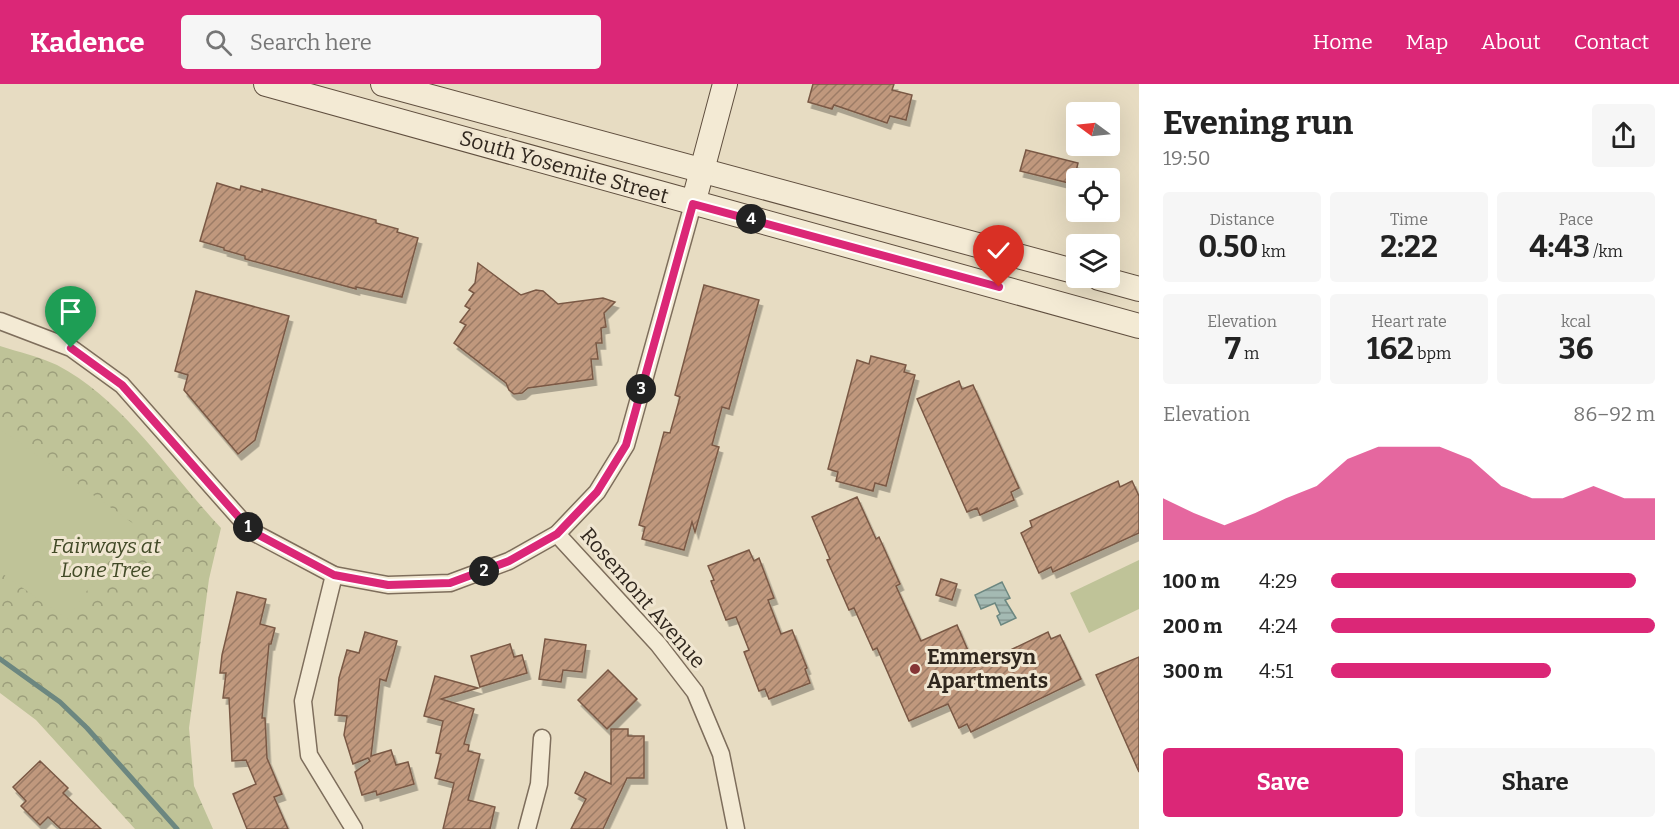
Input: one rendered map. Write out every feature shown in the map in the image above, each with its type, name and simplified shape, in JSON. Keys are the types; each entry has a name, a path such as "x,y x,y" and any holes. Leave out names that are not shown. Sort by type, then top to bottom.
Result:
{"main road":[{"name":"South Yosemite Street","path":"266,84 1139,327"},
{"name":"South Yosemite Street","path":"383,84 1066,269"},
{"path":"693,204 725,84"},
{"path":"1120,284 1139,289"}],"street":[{"path":"0,321 71,348 122,385 251,531 334,575 388,585 450,583 509,561 557,534 597,492 626,445 693,204"},
{"name":"Rosemont Avenue","path":"557,534 658,644 695,692 722,754 735,829"},
{"path":"334,575 303,701 309,755 350,826 354,829"},
{"path":"526,829 539,784 542,738"}],"green space":[{"name":"Fairways at Lone Tree","path":"0,346 57,365 104,398 145,439 221,528 209,579 189,728 194,786 213,829 135,829 36,720 0,693"},
{"path":"0,429 134,524 67,619 0,572"},
{"path":"1139,560 1139,609 1089,633 1070,593"}],"water":[{"path":"1002,582 1010,598 1005,600 1016,618 1001,625 997,616 1000,614 995,603 981,609 975,595"}],"building":[{"path":"813,84 894,84 892,90 912,95 906,120 890,116 887,123 834,105 832,109 808,102"},
{"path":"1026,150 1078,163 1077,168 1066,168 1066,182 1020,171"},
{"path":"217,183 240,190 241,186 262,192 262,189 376,220 376,223 398,229 397,232 418,238 402,297 356,287 356,289 245,259 245,256 200,241"},
{"path":"478,263 521,295 536,290 543,291 558,304 603,298 615,302 604,313 606,327 601,328 602,343 596,343 598,359 591,359 593,379 528,388 522,393 514,394 506,383 454,343 466,325 460,322 470,309 465,306 474,293 469,290 475,283"},
{"path":"704,285 759,300 729,409 722,407 712,445 719,447 695,532 692,522 684,550 642,539 645,527 639,525 664,432 670,433 680,397 675,395"},
{"path":"196,291 289,316 255,440 238,454 184,390 188,375 175,371"},
{"path":"871,356 906,365 904,372 915,375 886,486 875,483 873,491 836,481 838,472 828,469 857,360 869,364"},
{"path":"959,381 962,389 973,385 1019,488 1011,492 1014,500 980,515 977,508 967,512 917,399"},
{"path":"1118,481 1120,487 1132,481 1139,496 1139,533 1053,572 1051,567 1039,573 1021,533 1032,527 1030,521"},
{"path":"857,497 876,539 879,537 900,584 896,586 921,641 957,625 975,667 1048,632 1051,639 1060,635 1081,679 971,732 967,724 959,728 948,704 909,721 877,648 873,650 854,608 849,610 827,560 830,559 812,517"},
{"path":"749,550 754,561 759,558 774,598 768,600 781,634 792,630 807,668 805,669 810,683 769,699 765,689 759,691 744,652 749,650 736,617 726,620 711,581 714,580 708,566"},
{"path":"941,579 957,584 952,600 936,595"},
{"path":"237,592 266,599 260,624 275,628 271,644 269,644 262,718 265,718 267,758 282,794 274,797 288,829 247,829 233,794 256,784 246,760 232,761 229,698 223,698 226,673 220,673"},
{"path":"365,632 397,641 386,681 380,679 371,756 391,750 396,765 408,762 414,784 377,795 376,791 362,795 355,772 370,761 368,758 353,764 344,735 347,716 335,715 339,678 347,650 359,653"},
{"path":"545,639 586,645 582,672 563,670 561,682 539,679"},
{"path":"510,644 514,657 522,655 527,673 480,687 471,656"},
{"path":"1139,657 1139,772 1096,675"},
{"path":"608,670 637,699 607,729 578,700"},
{"path":"435,676 478,688 441,699 474,709 464,744 469,745 468,751 480,754 468,800 495,807 490,829 443,829 454,783 435,778 441,754 436,753 443,721 424,716"},
{"path":"611,729 628,729 628,736 644,736 644,778 627,778 603,829 571,829 586,799 575,793 585,772 611,784"},
{"path":"40,761 68,788 63,793 101,829 61,829 48,817 40,825 21,806 26,801 13,787"}],"waterway":[{"path":"0,659 60,702 87,728 177,829"}],"place":[{"name":"Emmersyn Apartments","path":"915,669"}],"route":[{"path":"71,348 122,385 251,531 334,575 388,585 450,583 509,561 557,534 597,492 626,445 693,204 999,287"}]}
